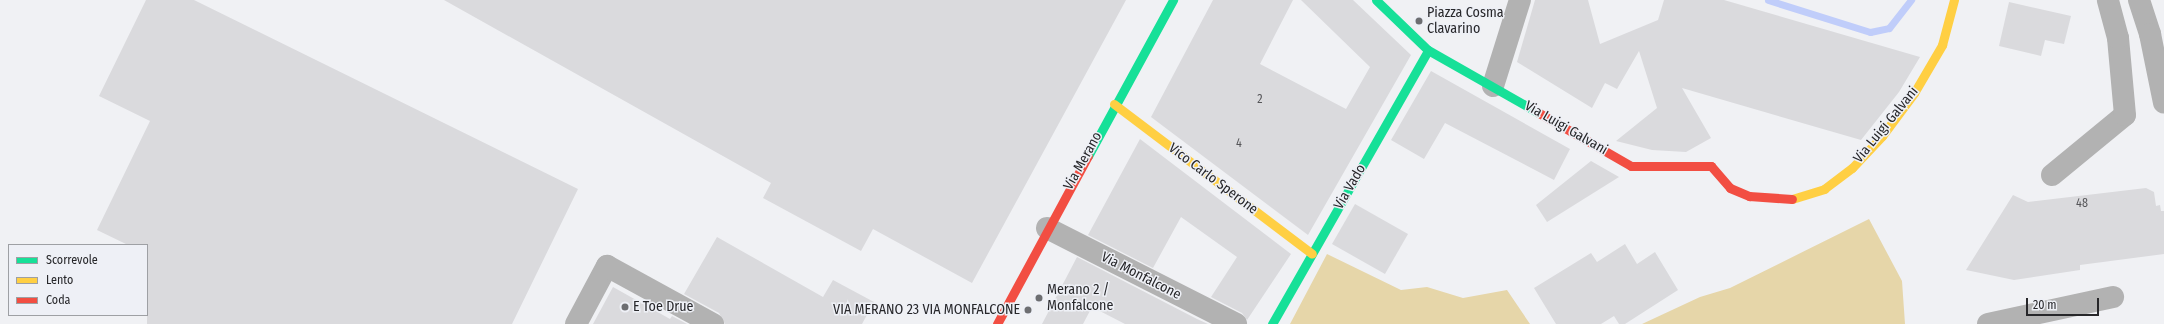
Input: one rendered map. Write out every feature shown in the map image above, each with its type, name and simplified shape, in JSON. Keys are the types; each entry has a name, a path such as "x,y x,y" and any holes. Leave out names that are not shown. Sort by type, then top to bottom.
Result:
{"street":[{"name":"Via Merano","path":"997,324 1114,104 1173,0"},
{"path":"1376,0 1428,50"},
{"path":"1493,86 1520,0"},
{"name":"Via Luigi Galvani","path":"1428,50 1631,166 1711,166 1730,188 1749,196 1788,200 1824,189 1852,168 1882,136 1914,93 1942,46 1954,0"},
{"path":"2052,175 2125,115 2118,38 2108,0"},
{"path":"2138,0 2150,34 2164,103"},
{"name":"Via Vado","path":"1272,324 1428,50"},
{"name":"Vico Carlo Sperone","path":"1114,104 1312,254"},
{"name":"Via Monfalcone","path":"1047,228 1236,324"},
{"path":"576,324 607,266 713,324"},
{"path":"1988,324 2040,318 2113,297"}],"shaded area":[{"path":"1869,219 1902,281 1905,324 1642,324 1700,297 1730,288"},
{"path":"1327,254 1401,290 1427,287 1463,298 1507,290 1530,324 1290,324"}],"building":[{"path":"146,0 194,0 578,189 512,324 147,324 148,244 126,244 97,230 150,121 99,96"},
{"path":"444,0 1126,0 972,283 873,229 861,251 763,198 771,183"},
{"path":"1213,0 1293,0 1260,64 1346,109 1370,67 1301,0 1353,0 1411,55 1308,235 1151,117"},
{"path":"1535,0 1588,0 1600,44 1658,20 1664,0 1724,0 1920,57 1899,92 1861,140 1682,88 1711,138 1686,152 1652,150 1616,141 1657,108 1639,51 1617,89 1605,83 1592,108 1517,62"},
{"path":"2009,2 2071,16 2064,44 2045,40 2041,56 1999,46"},
{"path":"1431,71 1570,149 1554,180 1445,123 1424,159 1391,140"},
{"path":"1140,139 1291,254 1247,320 1242,313 1211,297 1237,257 1181,217 1153,268 1088,235"},
{"path":"1591,161 1619,177 1547,222 1536,205"},
{"path":"2146,188 2154,192 2156,206 2160,205 2161,211 2164,211 2164,254 2080,265 2080,270 2014,280 1966,270 2013,195 2028,202"},
{"path":"1355,204 1408,234 1385,274 1332,244"},
{"path":"717,237 823,297 833,280 874,302 862,324 725,324 719,313 684,294"},
{"path":"1625,244 1637,264 1655,252 1678,290 1625,324 1619,324 1614,316 1601,324 1556,324 1534,288 1591,253 1597,262"},
{"path":"1077,257 1208,324 1125,324 1092,307 1083,324 1042,324"},
{"path":"613,287 670,319 672,316 687,324 593,324"}],"waterway":[{"path":"1768,0 1870,32 1889,28 1911,0"}],"traffic: fast":[{"path":"1088,156 1173,0"},
{"path":"1376,0 1428,50 1539,113"},
{"path":"1272,324 1428,50"}],"traffic: slow":[{"path":"1792,199 1824,189 1852,168 1882,136 1914,93 1942,45 1954,0"},
{"path":"1114,104 1312,254"}],"traffic: jam":[{"path":"1539,113 1631,166 1711,166 1730,188 1749,196 1792,199"},
{"path":"997,324 1088,156"}],"place":[{"name":"Piazza Cosma Clavarino","path":"1419,21"},
{"name":"Merano 2 / Monfalcone","path":"1039,298"},
{"name":"E Toe Drue","path":"625,307"},
{"name":"VIA MERANO 23 VIA MONFALCONE","path":"1028,310"}]}
